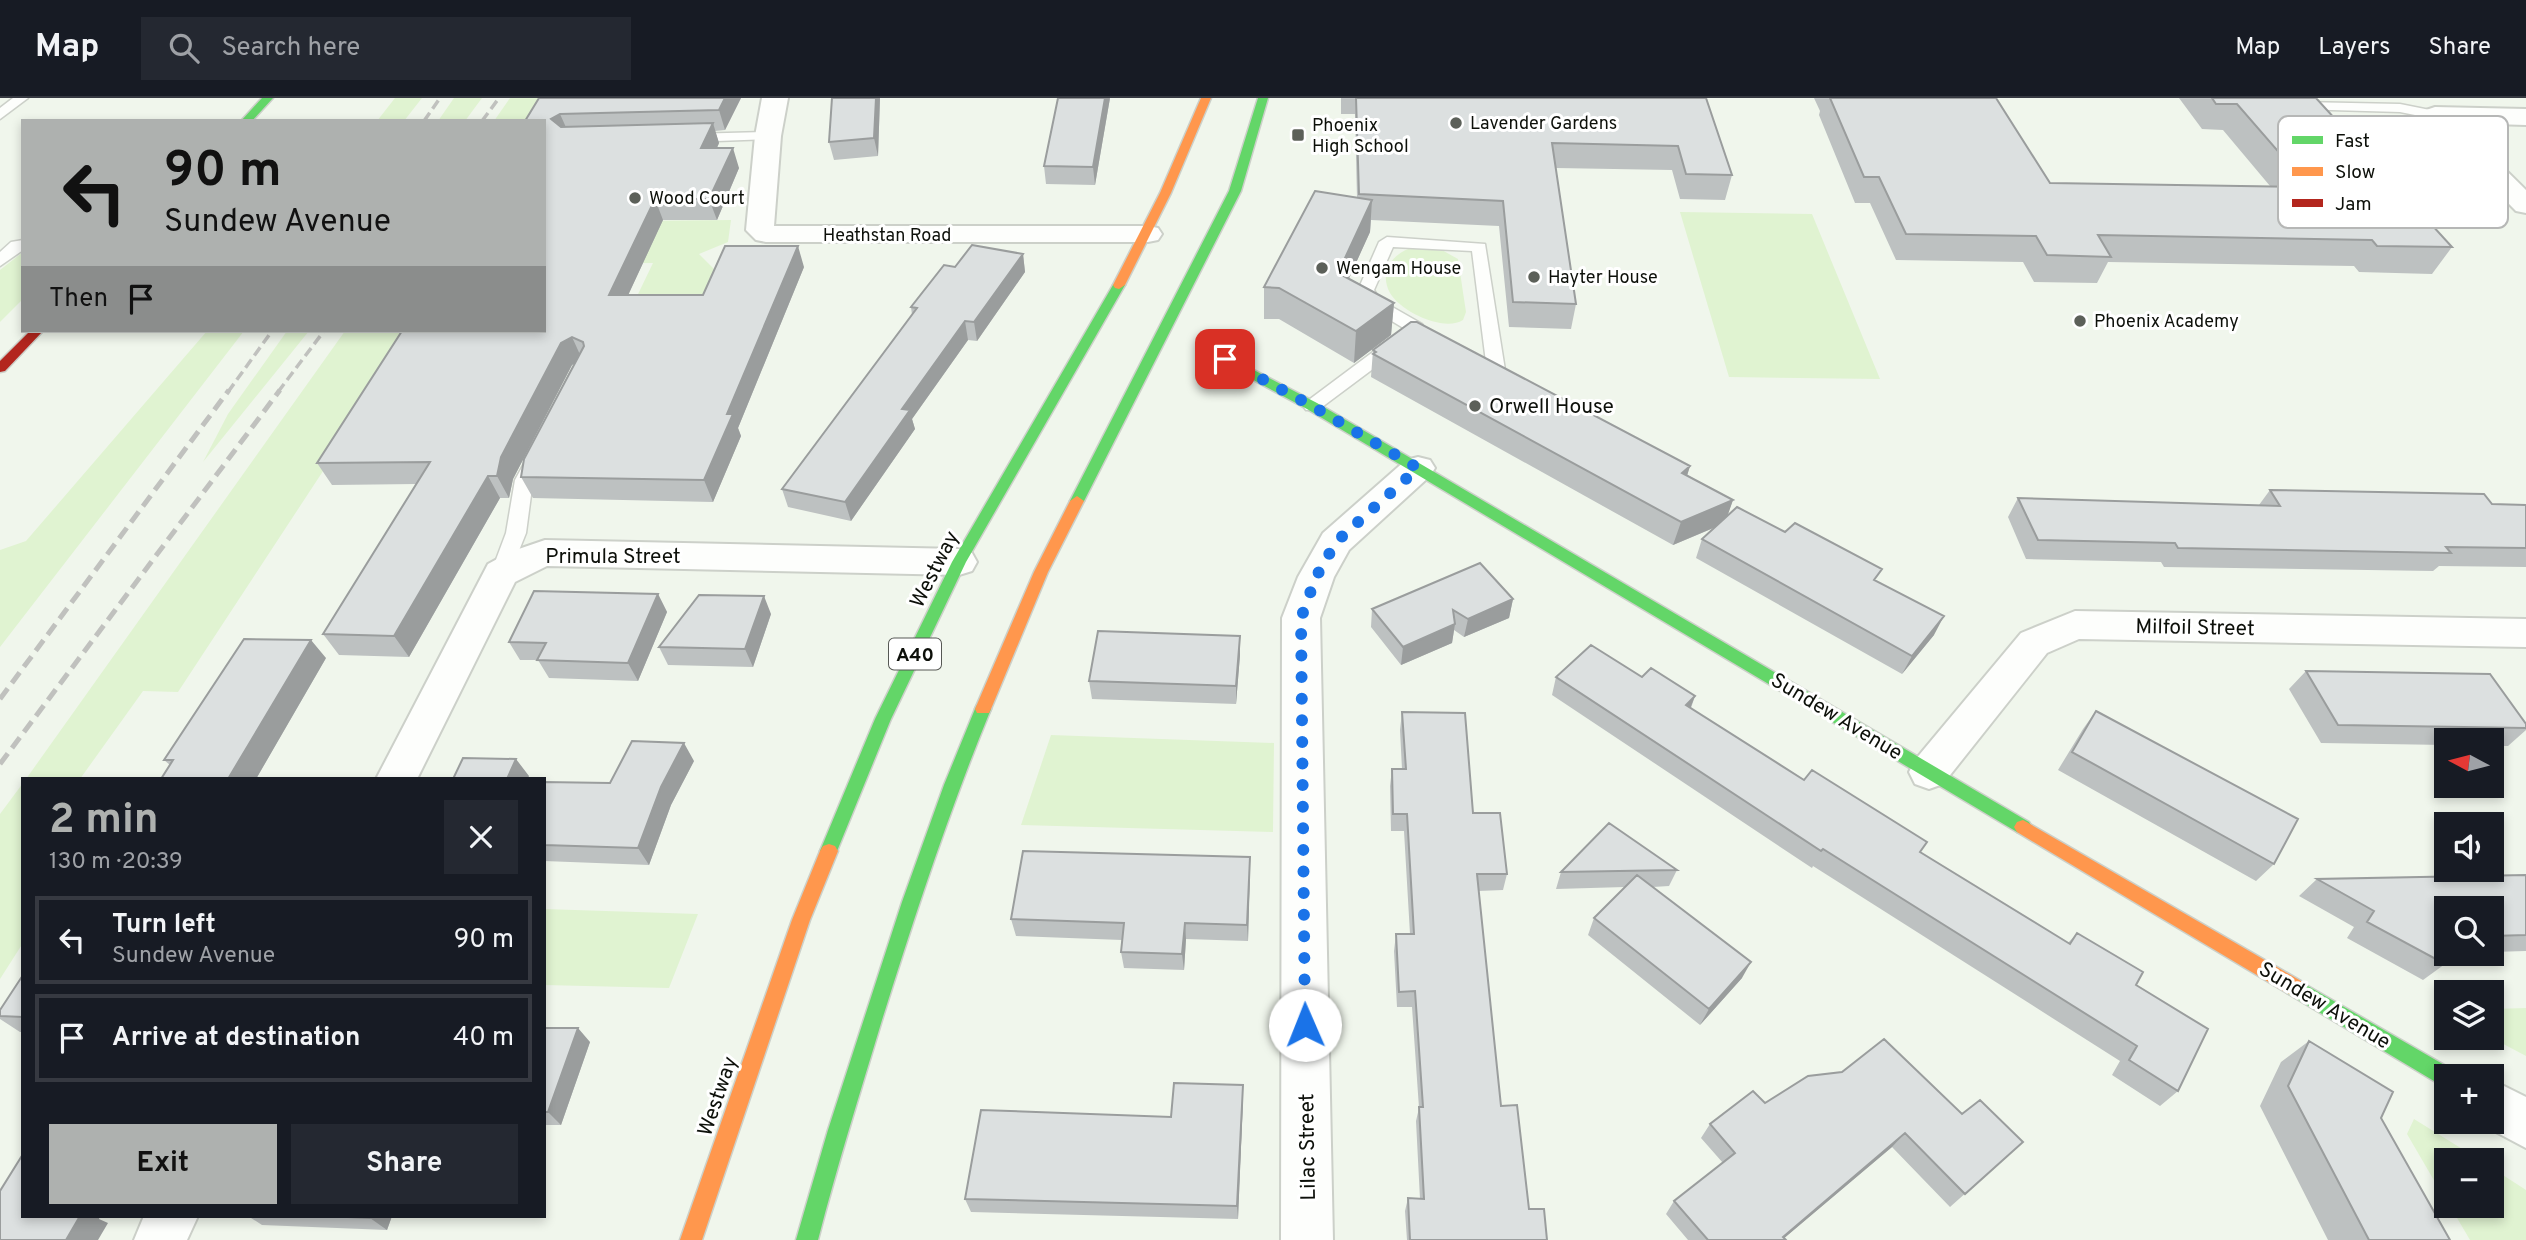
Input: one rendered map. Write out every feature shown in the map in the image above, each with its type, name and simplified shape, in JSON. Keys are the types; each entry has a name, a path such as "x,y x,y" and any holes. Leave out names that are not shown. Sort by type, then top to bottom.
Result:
{"main road":[{"path":"248,119 268,98"},
{"name":"Westway","path":"691,1240 801,920 883,719 960,562 1148,234 1184,155 1206,98"},
{"path":"807,1240 833,1144 948,792 1041,572 1235,191 1263,98"},
{"path":"0,368 35,333"},
{"name":"Sundew Avenue","path":"1225,359 1418,468 2434,1070"}],"street":[{"name":"Heathstan Road","path":"775,98 768,136 760,229 766,234 1148,234"},
{"path":"2427,106 2526,117"},
{"path":"2508,187 2526,205"},
{"name":"Lilac Street","path":"1307,1240 1301,618 1316,577 1336,542 1418,468"},
{"name":"Primula Street","path":"501,573 545,553 960,562"},
{"path":"397,777 501,573"},
{"name":"Milfoil Street","path":"1929,772 2034,643 2075,625 2526,633"},
{"path":"2504,1111 2526,1124"},
{"path":"160,1240 171,1218"}],"lane":[{"path":"0,115 21,98"},
{"path":"2302,106 2427,106"},
{"path":"675,138 768,136"},
{"path":"1312,406 1422,331 1373,303 1366,290 1387,242 1479,247 1501,373 1473,358"},
{"path":"0,261 17,245 21,245"},
{"path":"501,573 516,533 524,480 547,434"}],"green space":[{"path":"395,98 422,98 406,119 379,119"},
{"path":"454,98 482,98 466,119 439,119"},
{"path":"510,98 558,98 544,119 495,119"},
{"path":"1680,212 1812,214 1880,379 1729,377"},
{"path":"731,220 728,242 699,254 719,274 701,316 627,317 653,263 546,264 546,222"},
{"path":"1414,247 1440,249 1458,259 1466,312 1463,320 1445,324 1434,322 1403,307 1390,293 1386,277 1390,264 1400,253"},
{"path":"21,254 21,301 0,322 0,270"},
{"path":"205,333 242,333 0,647 0,550 26,541"},
{"path":"286,333 307,333 203,462 228,414"},
{"path":"344,333 414,333 178,692 143,691 81,777 27,777"},
{"path":"1051,735 1274,743 1273,832 1021,825"},
{"path":"21,786 21,946 0,979 0,814"},
{"path":"546,909 698,914 669,988 546,985"},
{"path":"2526,1008 2526,1056 2504,1044 2504,1009"},
{"path":"2414,1119 2434,1134 2461,1148 2434,1148 2434,1180 2407,1134"},
{"path":"2504,1176 2526,1190 2526,1240 2470,1240 2457,1218 2504,1218"}],"building":[{"path":"539,98 725,98 719,110 560,114 551,119 561,127 713,123 701,148 733,148 709,199 655,199 609,295 703,295 725,246 798,246 727,414 733,414 704,480 521,477 524,459 584,346 583,342 572,337 561,343 501,457 497,476 488,476 394,636 323,634 430,462 317,463 401,333 546,333 546,119 526,119"},
{"path":"832,98 876,98 874,138 829,142"},
{"path":"1058,98 1105,98 1093,167 1044,166"},
{"path":"1356,98 1706,98 1732,175 1686,174 1678,146 1552,143 1576,304 1513,302 1503,201 1359,194"},
{"path":"1830,98 1996,98 2050,183 2278,187 2278,228 2435,228 2452,247 2377,246 2372,240 2098,235 2111,257 2047,255 2036,236 1906,234 1879,177 1864,177"},
{"path":"2212,98 2316,98 2332,116 2278,116 2278,151 2237,104 2216,104"},
{"path":"1315,191 1372,200 1338,273 1394,303 1356,331 1279,288 1264,287"},
{"path":"972,245 1023,254 974,322 965,321 902,409 910,410 845,502 782,489 917,308 911,307 944,265 955,267"},
{"path":"1411,322 1417,322 1690,466 1682,473 1733,500 1681,522 1373,354 1376,352 1373,350"},
{"path":"2270,490 2484,494 2492,504 2526,505 2526,548 2446,547 2451,553 2178,548 2175,543 2038,540 2018,498 2280,506"},
{"path":"1737,507 1785,532 1795,523 1882,569 1874,580 1944,616 1912,656 1702,539"},
{"path":"1480,563 1513,599 1468,619 1453,610 1455,624 1403,647 1372,609"},
{"path":"534,591 658,594 628,663 537,660 546,643 509,642"},
{"path":"699,595 764,596 745,649 659,647"},
{"path":"1098,631 1240,636 1236,686 1089,681"},
{"path":"244,639 311,640 229,777 162,777 173,760 164,760"},
{"path":"1591,645 1642,677 1651,668 1695,696 1686,705 1804,780 1812,770 1927,842 1920,852 2070,944 2077,933 2143,972 2136,985 2208,1029 2178,1091 2129,1060 2137,1046 1823,849 1821,851 1556,677"},
{"path":"2306,671 2490,674 2526,724 2526,728 2338,725"},
{"path":"2096,711 2298,819 2274,864 2072,752"},
{"path":"1402,712 1465,713 1473,813 1500,813 1507,874 1477,874 1501,1106 1517,1105 1529,1209 1544,1209 1547,1240 1410,1240 1408,1198 1424,1199 1419,1107 1423,1107 1415,991 1399,992 1396,934 1414,934 1407,814 1393,814 1392,769 1406,769"},
{"path":"632,741 684,743 661,787 638,848 546,845 546,782 610,783"},
{"path":"463,758 516,759 508,777 454,777"},
{"path":"1609,823 1677,870 1561,872"},
{"path":"1023,851 1250,857 1247,925 1185,923 1182,954 1121,952 1124,923 1011,919"},
{"path":"1637,875 1751,962 1709,1009 1594,918"},
{"path":"2504,875 2526,875 2526,935 2504,936 2504,896 2434,896 2434,958 2367,922 2374,911 2317,879 2434,877 2434,882 2504,882"},
{"path":"21,978 21,1017 0,1016 0,1010"},
{"path":"546,1028 578,1028 548,1112"},
{"path":"1884,1039 1962,1114 1980,1100 2023,1142 1965,1194 1905,1133 1783,1237 1786,1240 1708,1240 1674,1201 1735,1153 1710,1124 1753,1091 1765,1103 1808,1076 1842,1072"},
{"path":"2309,1041 2393,1092 2381,1118 2434,1212 2434,1218 2438,1218 2450,1240 2369,1240 2288,1086"},
{"path":"1174,1083 1243,1085 1237,1206 965,1199 981,1110 1171,1117"},
{"path":"21,1157 21,1218 79,1218 66,1240 0,1240 0,1191"}],"railway":[{"path":"425,119 440,98"},
{"path":"483,119 499,98"},
{"path":"228,392 271,333"},
{"path":"278,392 322,333"},
{"path":"0,699 229,390"},
{"path":"0,764 280,390"}],"traffic: fast":[{"path":"248,119 268,98"},
{"path":"1077,501 1235,191 1263,98"},
{"path":"829,851 883,719 959,562 1119,285"},
{"path":"1225,359 1312,406 2023,827"},
{"path":"807,1240 838,1130 911,902 952,785 983,709"},
{"path":"2294,987 2434,1070"}],"traffic: slow":[{"path":"1119,285 1166,193 1206,98"},
{"path":"983,709 1041,572 1077,501"},
{"path":"2023,827 2294,987"},
{"path":"691,1240 801,920 829,851"}],"traffic: jam":[{"path":"0,368 35,333"}],"place":[{"name":"Lavender Gardens","path":"1456,123"},
{"name":"Phoenix High School","path":"1298,135"},
{"name":"Wood Court","path":"635,198"},
{"name":"Wengam House","path":"1322,268"},
{"name":"Hayter House","path":"1534,277"},
{"name":"Phoenix Academy","path":"2080,321"},
{"name":"Orwell House","path":"1475,406"}],"route":[{"path":"1225,359 1418,468 1336,542 1316,577 1301,618 1305,1025"}]}
